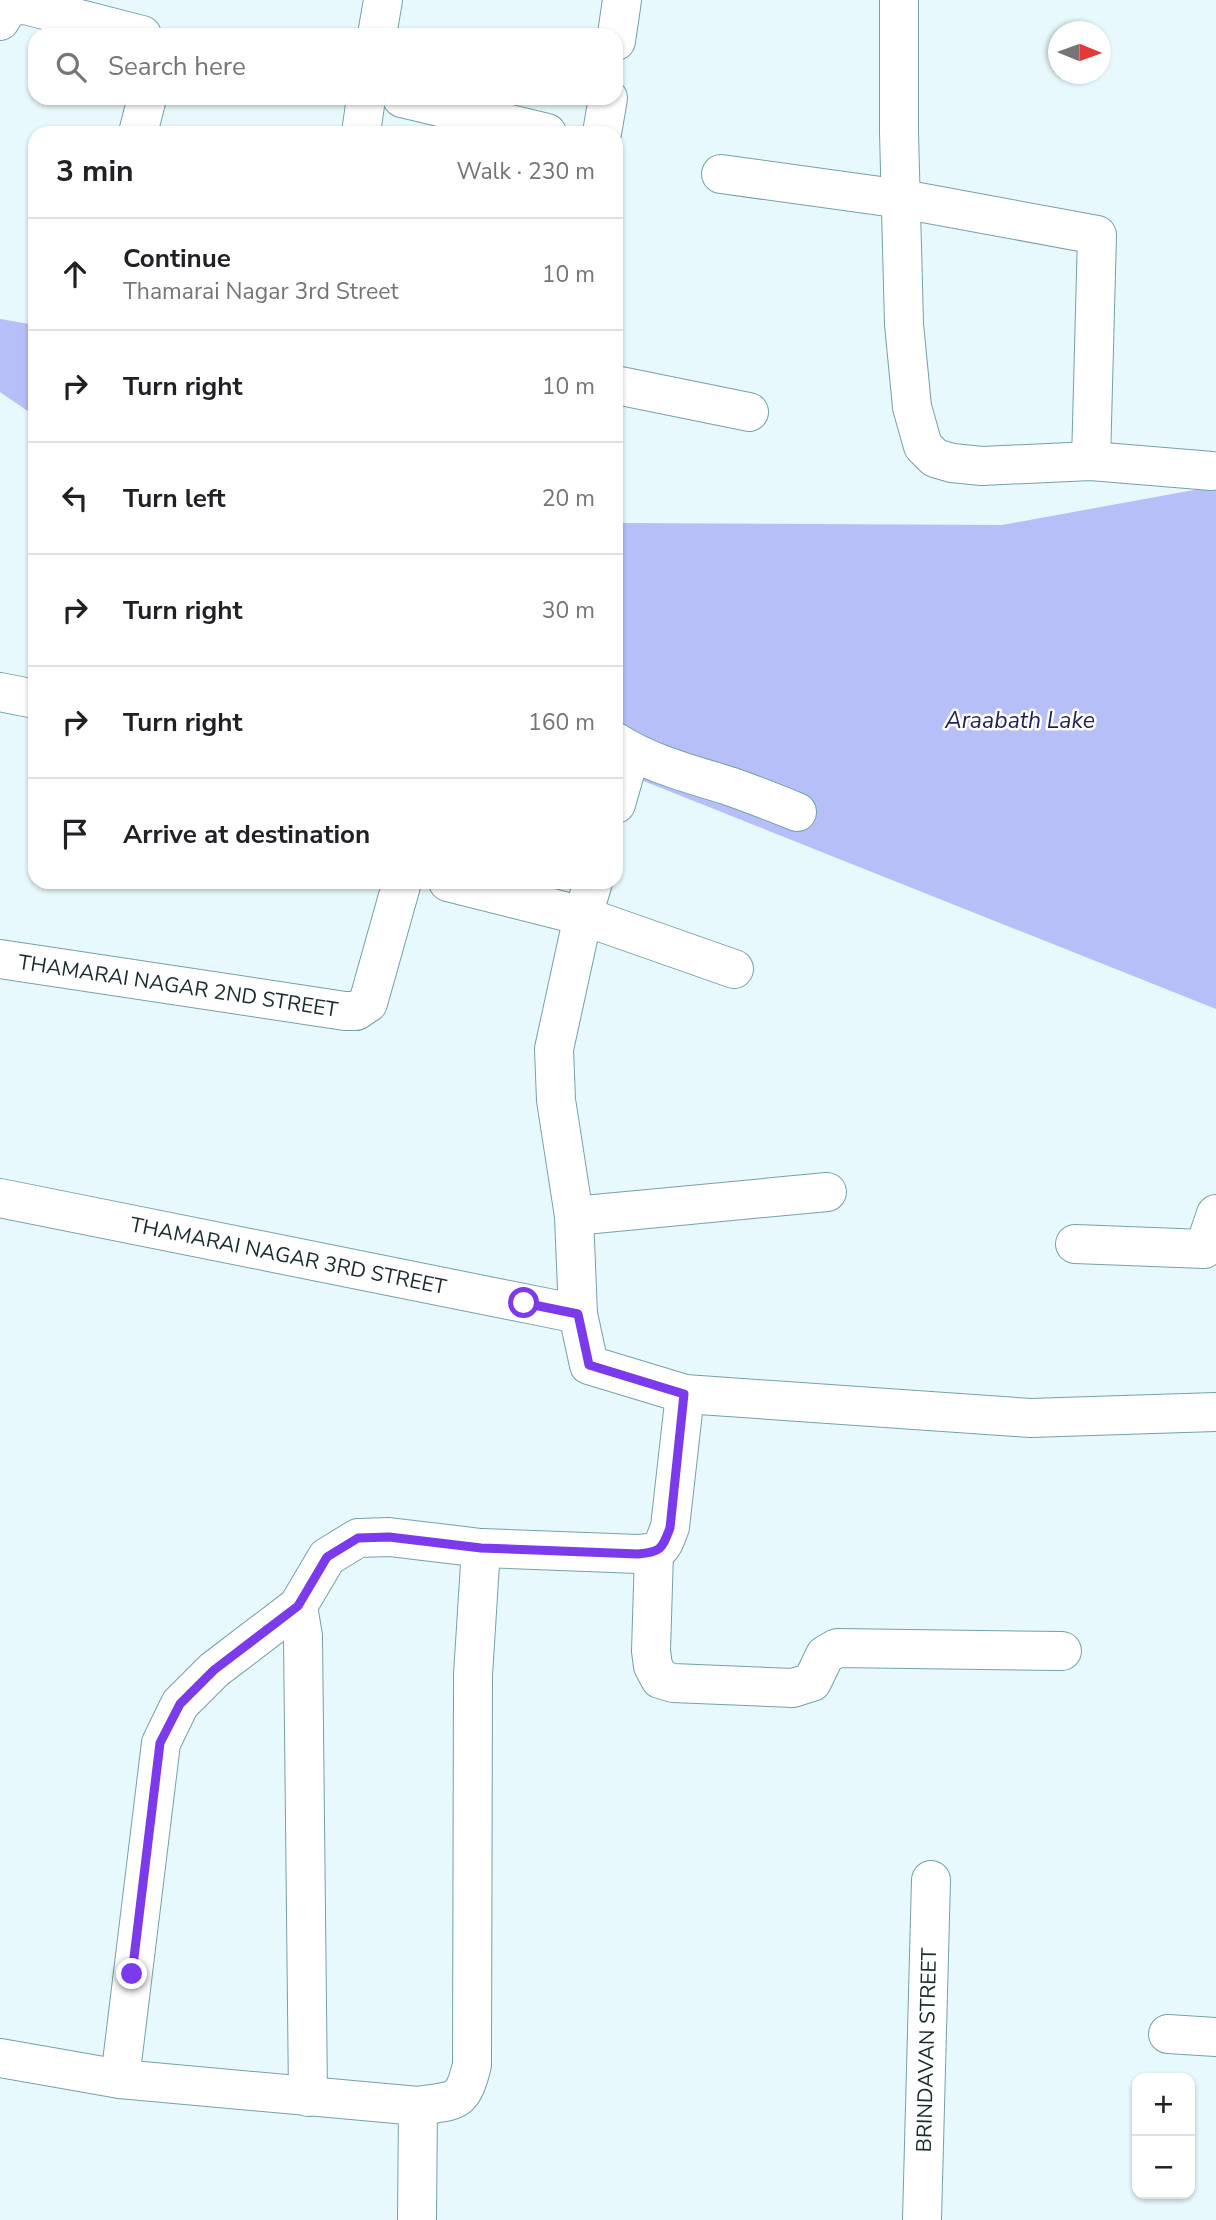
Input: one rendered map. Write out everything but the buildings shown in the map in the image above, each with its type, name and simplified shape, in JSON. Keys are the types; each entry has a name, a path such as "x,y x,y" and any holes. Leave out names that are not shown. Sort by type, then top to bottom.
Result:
{"street":[{"path":"378,28 383,0"},
{"path":"618,28 622,0"},
{"path":"899,0 904,324 912,407 923,446 935,458 982,466 1091,461 1212,471"},
{"path":"0,21 8,7 24,5 114,28"},
{"path":"140,126 144,105"},
{"path":"361,126 365,105"},
{"path":"431,105 518,126"},
{"path":"604,126 607,105"},
{"path":"721,174 902,199 1097,235 1091,461"},
{"path":"623,386 748,412"},
{"path":"0,692 28,698"},
{"path":"624,747 797,811"},
{"name":"THAMARAI NAGAR 2ND STREET","path":"0,959 345,1012 356,1011 368,1003 400,889"},
{"path":"506,889 588,899 734,969"},
{"path":"588,899 555,1049 556,1100 574,1216 578,1314 589,1365 684,1394 1030,1418 1216,1412"},
{"path":"574,1216 827,1192"},
{"name":"THAMARAI NAGAR 3RD STREET","path":"0,1198 578,1314"},
{"path":"1075,1244 1204,1250 1216,1214"},
{"path":"120,2079 160,1743 180,1704 214,1670 298,1606 327,1557 358,1538 389,1537 481,1548 654,1553 662,1547 670,1528 684,1394"},
{"path":"0,2058 120,2079 418,2106 454,2101 466,2089 472,2065 473,1675 481,1548"},
{"path":"654,1553 651,1651 653,1666 660,1679 673,1683 801,1687 811,1682 825,1655 837,1648 1062,1651"},
{"path":"298,1606 303,1636 308,2096"},
{"name":"BRINDAVAN STREET","path":"922,2220 931,1880"},
{"path":"1168,2034 1216,2037"},
{"path":"417,2220 418,2106"}],"water":[{"path":"0,319 28,324 28,411 0,392"},
{"name":"Araabath Lake","path":"1216,486 1216,1009 623,773 623,523 1002,525"}],"route":[{"path":"132,1974 160,1743 180,1704 214,1670 298,1606 327,1557 358,1538 389,1537 481,1548 638,1554 654,1553 662,1547 670,1528 684,1394 589,1365 578,1314 524,1303"}]}
